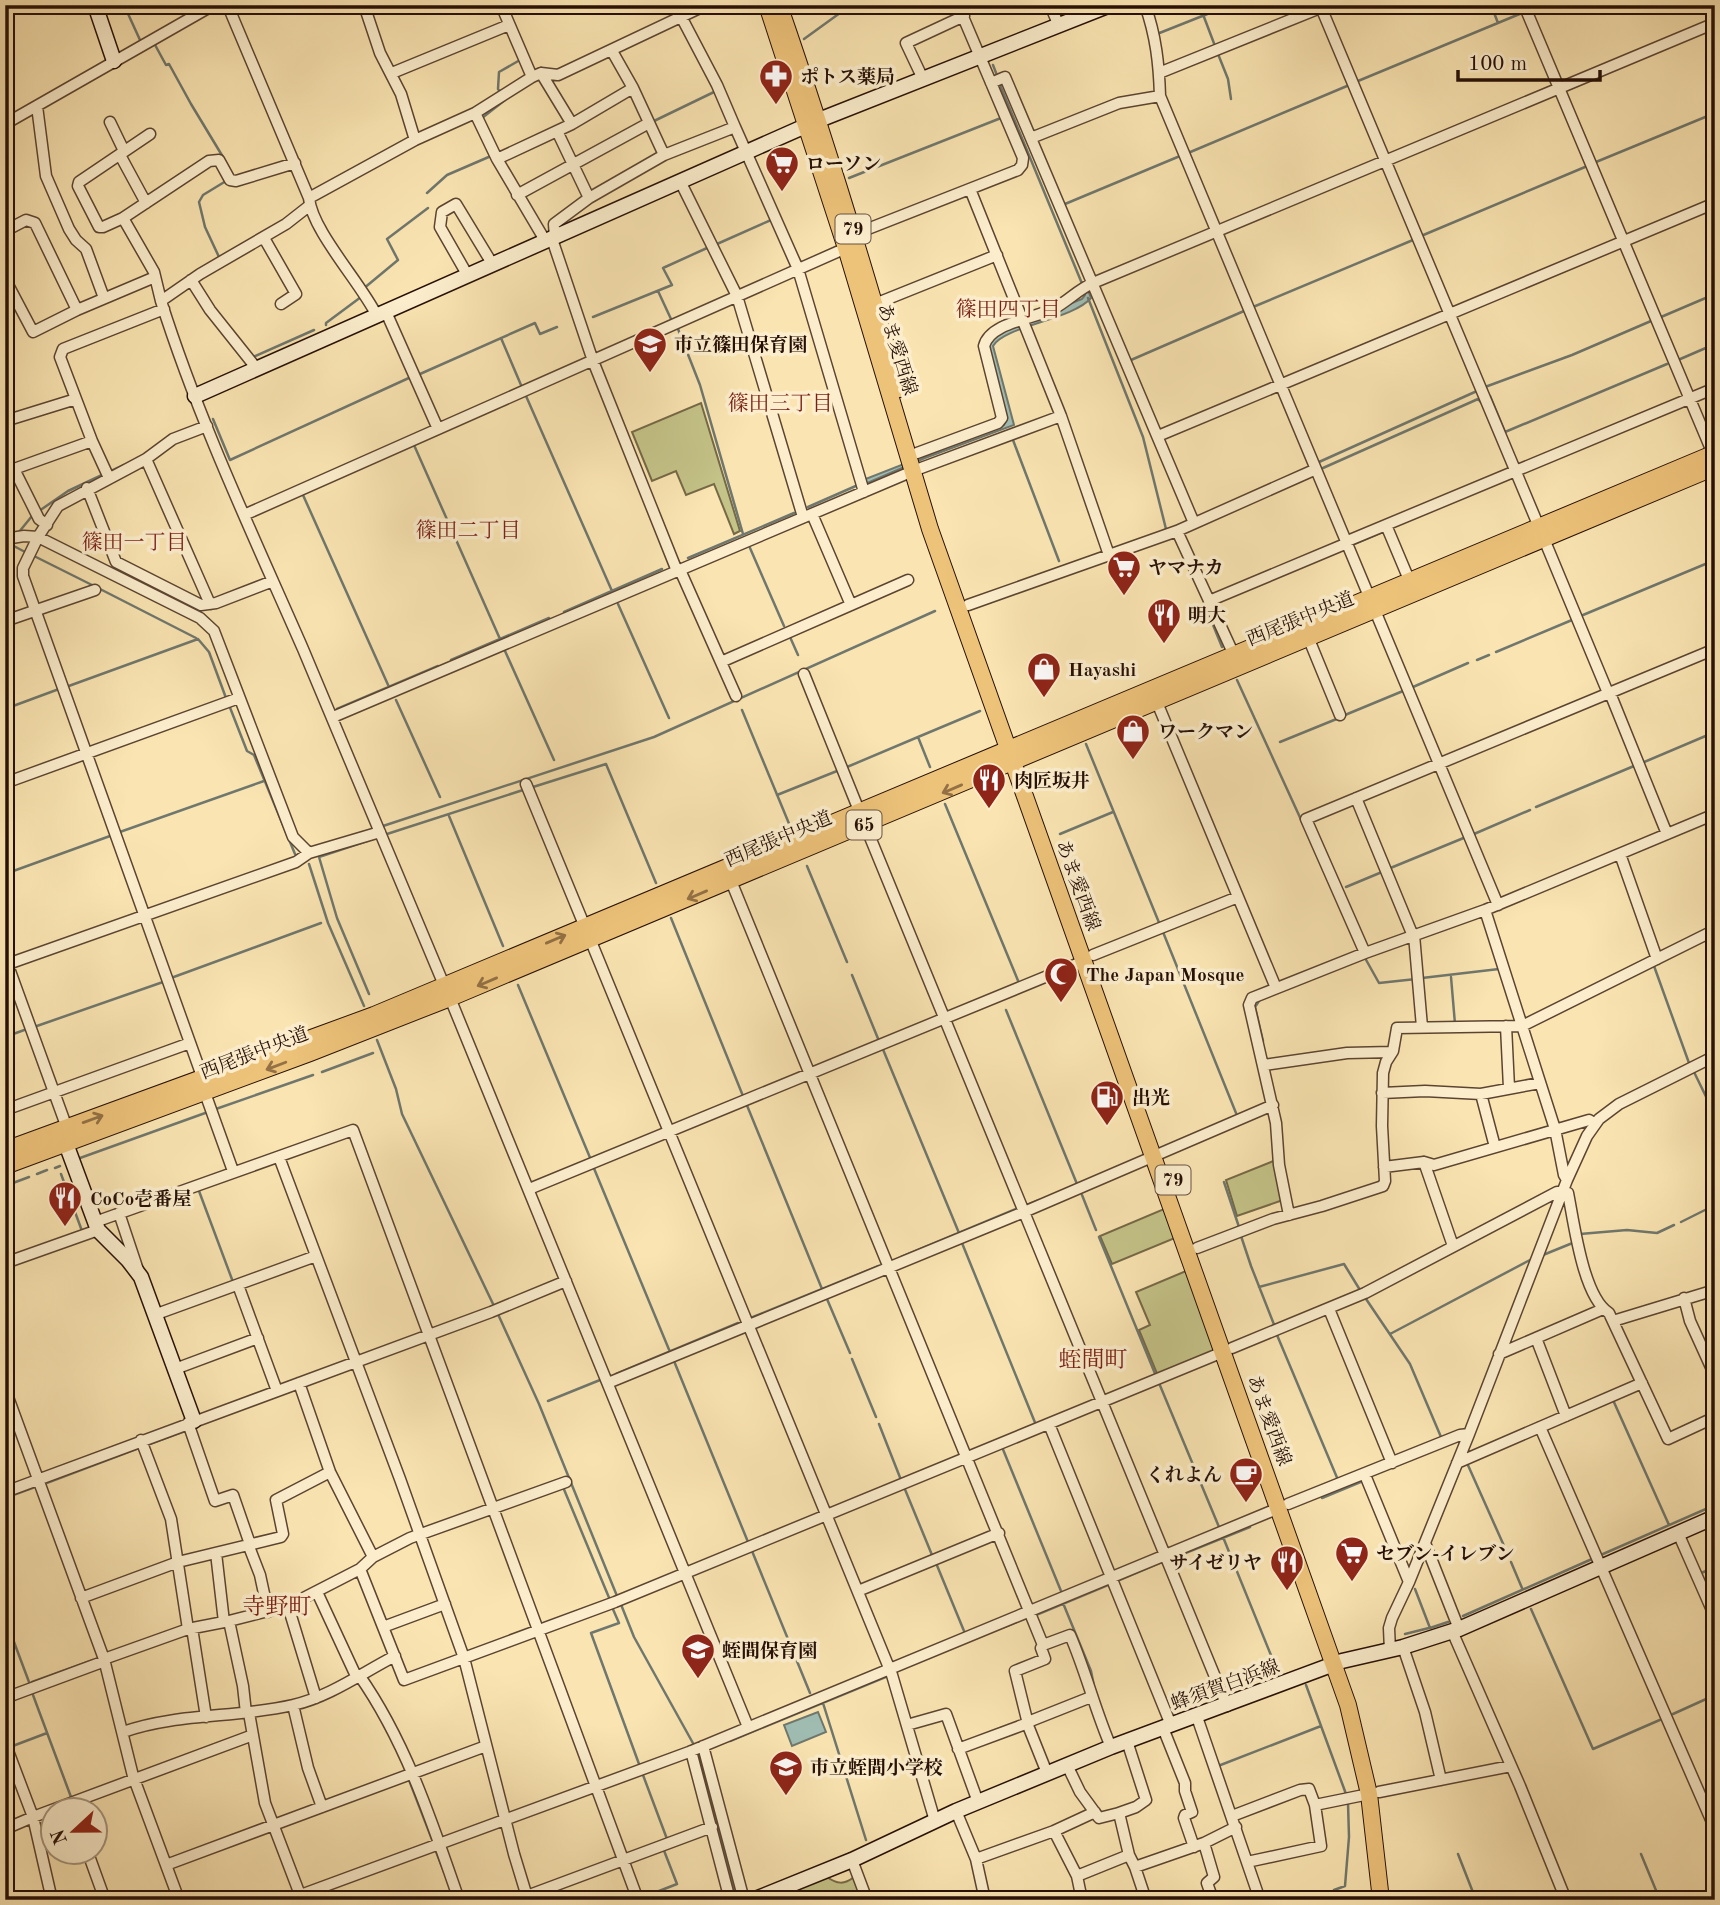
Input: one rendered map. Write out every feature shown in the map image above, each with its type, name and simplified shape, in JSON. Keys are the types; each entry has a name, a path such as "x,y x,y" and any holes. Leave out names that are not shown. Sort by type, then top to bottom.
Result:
{"main road":[{"name":"あま愛西線","path":"767,5 813,123"},
{"name":"あま愛西線","path":"779,5 915,461 968,605 1016,753"},
{"name":"あま愛西線","path":"850,241 875,304 930,529 1016,753 1338,1663 1374,1793 1391,1900"},
{"name":"西尾張中央道","path":"5,1150 65,1134 204,1086 374,1015 447,992 862,819 1234,655 1372,605 1714,458"},
{"name":"西尾張中央道","path":"1016,753 1156,700 1308,637 1372,605 1410,582 1542,533"},
{"name":"西尾張中央道","path":"588,933 731,881 862,819"},
{"name":"西尾張中央道","path":"5,1166 65,1134"},
{"name":"あま愛西線","path":"1158,1154 1197,1248 1228,1350"},
{"name":"あま愛西線","path":"1374,1793 1381,1900"}],"street":[{"path":"95,5 114,61"},
{"path":"364,5 380,53 401,94 415,140"},
{"path":"501,5 536,75 572,124"},
{"path":"675,5 716,85 798,269 864,492"},
{"path":"108,478 60,357 63,349 163,305 191,280 264,238 309,202 415,140 475,113 536,75 558,75 706,5"},
{"path":"244,515 798,269 850,241 1018,170 1023,158 995,81 958,5"},
{"path":"1050,5 1059,26"},
{"path":"195,396 813,123 1110,5"},
{"path":"1145,5 1155,36 1160,96 1497,905"},
{"path":"1524,5 1714,458"},
{"path":"5,124 210,6 218,11 229,6 320,228 381,314 438,429"},
{"path":"1159,73 1322,6 1667,834"},
{"path":"923,79 906,43 964,16"},
{"path":"332,717 864,492 915,461 998,423 1002,418 984,346 986,337 994,330 1025,324 1065,302 1087,285 1715,23"},
{"path":"392,73 509,25"},
{"path":"612,51 633,88 664,155"},
{"path":"995,81 1005,77 1087,285 1158,436 1194,523"},
{"path":"497,159 572,124 633,88"},
{"path":"1031,138 1119,103 1160,96"},
{"path":"37,106 46,176 69,229 86,249 104,299"},
{"path":"475,113 517,195 551,240 593,361 678,570 736,696"},
{"path":"110,122 146,203"},
{"path":"517,195 649,123"},
{"path":"551,240 554,224 589,198 664,155 734,127"},
{"path":"557,131 589,198"},
{"path":"150,134 79,182 78,186 99,227 103,228 123,218 214,160 219,160 230,180 236,181 295,163"},
{"path":"681,183 737,296 807,516 851,605"},
{"path":"970,189 1061,415 1109,555"},
{"path":"1158,436 1715,203"},
{"path":"468,276 440,227 442,212 456,204 493,265"},
{"path":"123,218 155,277 178,353 207,426 529,1189 748,1727"},
{"path":"5,231 26,220 35,223 77,310"},
{"path":"264,238 296,295 281,304"},
{"path":"875,304 997,255"},
{"path":"5,279 33,332 155,277"},
{"path":"191,280 210,310 257,369"},
{"path":"1209,601 1715,388"},
{"path":"5,421 76,399"},
{"path":"915,461 1061,415"},
{"path":"207,426 173,439 146,459 87,488 58,506 38,537 23,568 23,576 233,1171"},
{"path":"47,525 39,519 14,470 92,441"},
{"path":"146,459 210,604"},
{"path":"968,605 1177,531 1314,470"},
{"path":"87,488 116,562 201,605 273,581"},
{"path":"1386,525 1410,582"},
{"path":"1177,531 1234,655"},
{"path":"5,539 38,537 205,622 214,631 293,838 309,853"},
{"path":"721,662 908,580"},
{"path":"5,621 95,590"},
{"path":"1308,637 1340,715"},
{"path":"1365,953 1306,819 1715,649"},
{"path":"804,674 1227,1706"},
{"path":"5,783 239,698"},
{"path":"1156,700 1276,988"},
{"path":"526,784 890,1668 935,1821"},
{"path":"1356,798 1413,935 1422,1027"},
{"path":"1289,1214 1279,1165 1276,1123 1250,1005 1252,998 1365,953 1485,910 1715,814"},
{"path":"141,1278 96,1226 54,1092 6,962 296,862 309,853 380,832"},
{"path":"1620,854 1657,959"},
{"path":"731,881 1043,1645 1041,1648 1045,1659 1015,1671 1028,1722 1046,1773"},
{"path":"529,1189 1238,897"},
{"path":"1485,910 1555,1129 1567,1180"},
{"path":"1197,1248 1289,1214 1383,1186 1382,1093 1385,1062 1392,1052 1397,1028 1522,1026 1715,930"},
{"path":"1506,1026 1509,1088"},
{"path":"5,1110 190,1043"},
{"path":"1264,1065 1347,1053 1392,1052"},
{"path":"1441,1780 1425,1712 1389,1628 1469,1434 1578,1153 1595,1124 1619,1104 1715,1056"},
{"path":"1382,1093 1425,1091 1481,1094 1540,1083"},
{"path":"1481,1094 1495,1147"},
{"path":"608,1383 1024,1212 1272,1105"},
{"path":"1384,1167 1424,1162 1434,1165 1590,1119 1595,1124"},
{"path":"5,1263 96,1226 119,1213 353,1130 638,1900"},
{"path":"279,1157 464,1658 506,1820 523,1899 712,1827"},
{"path":"1424,1162 1453,1246"},
{"path":"360,1569 404,1680 621,1600 1329,1309 1557,1192 1567,1193 1577,1245 1596,1302 1609,1313 1668,1439 1712,1419 1715,1433"},
{"path":"119,1213 174,1369 215,1501 233,1494 260,1575 268,1612"},
{"path":"155,1315 316,1256"},
{"path":"5,1492 496,1310 566,1281"},
{"path":"238,1285 277,1391"},
{"path":"1613,1321 1715,1290"},
{"path":"1684,1298 1690,1321 1715,1376"},
{"path":"1329,1309 1392,1463"},
{"path":"1499,1354 1603,1309"},
{"path":"174,1369 258,1338"},
{"path":"1536,1338 1566,1416"},
{"path":"299,1383 330,1472 373,1557"},
{"path":"1457,1463 1642,1383"},
{"path":"5,1389 104,1660 134,1779 179,1900"},
{"path":"1049,1424 1167,1726 1192,1812 1184,1818 1214,1877 1207,1883 1213,1900"},
{"path":"1540,1427 1715,1829"},
{"path":"287,1900 697,1748 1460,1434 1469,1434"},
{"path":"141,1440 171,1519 206,1717"},
{"path":"81,1598 178,1562 281,1537 283,1534 276,1500 330,1472"},
{"path":"1365,1475 1409,1582"},
{"path":"5,1698 190,1628 227,1622 288,1606 360,1569 373,1557 420,1535 566,1482"},
{"name":"蜂須賀白浜線","path":"753,1900 852,1860 956,1811 1111,1747 1338,1663 1397,1649 1455,1630 1715,1517"},
{"path":"858,1591 999,1533"},
{"path":"1678,1533 1715,1618"},
{"path":"1425,1543 1455,1630 1566,1900"},
{"path":"216,1553 227,1622 243,1686 265,1803 301,1897"},
{"path":"317,1592 357,1676 393,1729 459,1900"},
{"path":"383,1627 445,1604"},
{"path":"288,1606 316,1698"},
{"path":"1043,1645 1070,1634 1111,1747"},
{"path":"122,1732 149,1723 248,1713 293,1705 316,1698 395,1657"},
{"path":"958,1749 1091,1697"},
{"path":"293,1705 308,1768 322,1807"},
{"path":"907,1725 946,1714 978,1802"},
{"path":"1197,1717 1260,1900"},
{"path":"94,1797 134,1779 253,1735"},
{"path":"1067,1765 1080,1793 1100,1818 1136,1807 1146,1800 1127,1741"},
{"path":"5,1743 33,1817 52,1900"},
{"path":"166,1865 486,1746"},
{"path":"697,1748 712,1827 730,1900"},
{"path":"697,1748 744,1900"},
{"path":"1315,1805 1511,1766"},
{"path":"1136,1867 1199,1845 1234,1822 1300,1790 1309,1789 1315,1805 1321,1846 1247,1862"},
{"path":"956,1811 976,1859 985,1900"},
{"path":"976,1859 1054,1831 1095,1812"},
{"path":"1119,1813 1129,1855 1136,1867 1146,1900"},
{"path":"5,1829 38,1816"},
{"path":"1054,1831 1077,1876 1082,1900"},
{"path":"1077,1876 1129,1855"},
{"path":"852,1860 867,1900"},
{"path":"93,1867 105,1900"}],"shaded area":[{"path":"701,403 740,531 734,534 714,484 686,495 676,471 652,481 632,432"},
{"path":"1276,1160 1283,1200 1237,1216 1226,1180"},
{"path":"1164,1209 1175,1238 1112,1264 1100,1236"},
{"path":"1186,1271 1215,1351 1158,1376 1139,1330 1150,1325 1136,1292"},
{"path":"827,1877 841,1883 854,1877 860,1894 850,1900 773,1900"}],"water":[{"path":"1087,288 1091,298 1082,306 1010,333 993,346 1014,425 865,484 863,480 1004,425 1007,417 987,351 995,335 1082,299 1085,295 1083,290"},
{"path":"818,1712 826,1732 792,1746 784,1725"}],"waterway":[{"path":"124,5 140,40"},
{"path":"804,39 851,5"},
{"path":"1157,34 1230,5"},
{"path":"1491,5 1498,23"},
{"path":"1530,10 1540,5"},
{"path":"1358,81 1522,13"},
{"path":"1204,17 1215,46"},
{"path":"154,43 223,157"},
{"path":"1218,54 1228,79 1231,99"},
{"path":"501,93 498,89 499,72 520,60"},
{"path":"993,65 998,78"},
{"path":"1000,85 1083,286"},
{"path":"1188,153 1347,86"},
{"path":"654,121 714,92"},
{"path":"482,118 505,100"},
{"path":"1596,162 1715,113"},
{"path":"849,178 1001,118"},
{"path":"427,193 447,175 491,156"},
{"path":"1065,204 1180,156"},
{"path":"1421,236 1585,167"},
{"path":"218,259 205,227 199,202 203,195 226,181"},
{"path":"363,289 398,260 387,239 428,208"},
{"path":"717,244 771,220"},
{"path":"1253,307 1413,240"},
{"path":"593,317 672,285 663,268 707,248"},
{"path":"658,291 671,319"},
{"path":"1661,317 1715,294"},
{"path":"326,325 361,297"},
{"path":"1088,298 1143,437 1166,529 1162,531"},
{"path":"1131,360 1244,311"},
{"path":"1485,387 1572,355 1651,321"},
{"path":"420,374 535,323 540,334 557,327"},
{"path":"678,329 700,385 743,534"},
{"path":"253,357 314,330"},
{"path":"501,338 521,385"},
{"path":"1678,360 1715,344"},
{"path":"1490,396 1505,432 1667,364"},
{"path":"213,419 230,460 411,377"},
{"path":"1319,462 1477,391"},
{"path":"526,396 612,591"},
{"path":"1323,468 1478,399 1481,402"},
{"path":"1013,440 1059,561"},
{"path":"414,445 500,639"},
{"path":"111,471 124,465"},
{"path":"39,511 68,491 102,475"},
{"path":"808,507 858,485"},
{"path":"303,495 389,687"},
{"path":"688,558 794,513"},
{"path":"19,532 32,516"},
{"path":"1354,544 1385,531"},
{"path":"5,545 10,544 27,553"},
{"path":"750,548 784,626"},
{"path":"34,556 94,586"},
{"path":"1583,615 1715,560"},
{"path":"564,612 662,569"},
{"path":"100,589 196,638"},
{"path":"618,604 669,718"},
{"path":"383,826 654,737 935,611"},
{"path":"1209,615 1222,647"},
{"path":"451,660 549,618"},
{"path":"1496,652 1572,620"},
{"path":"790,637 798,655"},
{"path":"66,687 198,639 209,652 226,698"},
{"path":"505,651 554,760"},
{"path":"1477,660 1489,655"},
{"path":"1413,687 1468,663"},
{"path":"337,709 438,666"},
{"path":"1237,680 1303,824"},
{"path":"5,709 59,689"},
{"path":"1345,715 1403,691"},
{"path":"396,700 440,797"},
{"path":"229,705 247,751 254,755 295,854"},
{"path":"742,710 790,826"},
{"path":"930,767 918,737 980,711"},
{"path":"1280,742 1339,718"},
{"path":"1642,763 1715,732"},
{"path":"847,767 918,737"},
{"path":"1086,744 1160,925"},
{"path":"533,787 606,764 656,883"},
{"path":"1536,807 1634,766"},
{"path":"777,795 837,771"},
{"path":"117,833 264,781"},
{"path":"387,834 523,790"},
{"path":"945,804 1019,983 1016,984"},
{"path":"1474,834 1530,810"},
{"path":"1060,834 1113,812"},
{"path":"449,816 503,946"},
{"path":"5,874 110,836"},
{"path":"1388,869 1466,837"},
{"path":"367,841 319,857 337,918 369,994"},
{"path":"309,864 328,923 364,1006"},
{"path":"807,866 847,962"},
{"path":"1346,887 1382,872"},
{"path":"671,918 743,1096"},
{"path":"171,978 321,923"},
{"path":"1163,932 1236,1113"},
{"path":"1365,958 1379,983 1416,979"},
{"path":"1654,966 1689,1063"},
{"path":"1422,978 1499,969"},
{"path":"852,975 879,1041"},
{"path":"1451,977 1455,1024"},
{"path":"34,1027 163,982"},
{"path":"518,985 591,1160"},
{"path":"1259,1001 1255,1007 1263,1041"},
{"path":"1006,1010 1077,1184"},
{"path":"5,1037 27,1029"},
{"path":"377,1040 396,1089 402,1114 494,1306"},
{"path":"882,1047 959,1233"},
{"path":"322,1072 373,1053"},
{"path":"1694,1072 1715,1115"},
{"path":"213,1110 313,1075"},
{"path":"746,1103 822,1289"},
{"path":"80,1158 208,1112"},
{"path":"55,1168 60,1166"},
{"path":"593,1166 670,1352"},
{"path":"37,1174 47,1170"},
{"path":"61,1174 82,1231"},
{"path":"5,1186 29,1177"},
{"path":"1224,1182 1239,1227"},
{"path":"199,1191 233,1282"},
{"path":"1082,1195 1096,1230"},
{"path":"1029,1204 1039,1200"},
{"path":"1681,1222 1715,1205"},
{"path":"901,1257 1016,1209"},
{"path":"1580,1234 1627,1230 1657,1233 1674,1225"},
{"path":"1241,1236 1275,1327"},
{"path":"1099,1237 1156,1376"},
{"path":"1543,1255 1575,1242"},
{"path":"962,1243 1036,1425"},
{"path":"1390,1334 1530,1260"},
{"path":"1259,1287 1344,1264 1360,1290"},
{"path":"753,1317 881,1265"},
{"path":"1364,1296 1410,1364 1441,1437"},
{"path":"827,1299 850,1353"},
{"path":"497,1312 539,1404 617,1596"},
{"path":"616,1374 738,1323"},
{"path":"1277,1335 1338,1480"},
{"path":"852,1359 876,1417"},
{"path":"674,1361 748,1542"},
{"path":"548,1401 600,1380"},
{"path":"1159,1383 1219,1527"},
{"path":"1613,1400 1669,1525"},
{"path":"879,1424 901,1480"},
{"path":"147,1445 185,1431"},
{"path":"1002,1447 1061,1591"},
{"path":"44,1484 139,1448"},
{"path":"1467,1463 1509,1557"},
{"path":"1322,1498 1363,1481"},
{"path":"5,1498 35,1487"},
{"path":"563,1487 610,1600"},
{"path":"904,1487 932,1555"},
{"path":"1603,1554 1715,1505"},
{"path":"1173,1558 1250,1527"},
{"path":"1223,1537 1279,1675"},
{"path":"752,1551 810,1693"},
{"path":"1463,1616 1592,1559"},
{"path":"1117,1581 1162,1562"},
{"path":"1511,1562 1522,1588"},
{"path":"936,1563 964,1631"},
{"path":"1699,1574 1715,1567"},
{"path":"1036,1615 1108,1585"},
{"path":"1415,1589 1430,1628 1448,1622"},
{"path":"620,1602 634,1637 694,1745"},
{"path":"1063,1603 1091,1671 1094,1686"},
{"path":"612,1607 619,1623 591,1633 639,1764"},
{"path":"1531,1609 1593,1749 1662,1719"},
{"path":"5,1618 29,1682"},
{"path":"1004,1627 1027,1618"},
{"path":"1711,1620 1715,1629"},
{"path":"1405,1634 1429,1628"},
{"path":"32,1682 93,1660"},
{"path":"730,1741 888,1676"},
{"path":"1306,1685 1346,1794"},
{"path":"33,1695 71,1797"},
{"path":"1673,1714 1715,1695"},
{"path":"823,1703 866,1840"},
{"path":"1218,1766 1321,1726"},
{"path":"5,1731 9,1740"},
{"path":"10,1747 47,1733"},
{"path":"697,1751 737,1900"},
{"path":"643,1775 667,1839"},
{"path":"409,1780 433,1842"},
{"path":"1338,1900 1334,1890 1345,1886 1349,1837 1348,1803"},
{"path":"641,1898 677,1884 663,1848"},
{"path":"435,1849 444,1872"},
{"path":"1458,1854 1476,1900"},
{"path":"1641,1854 1660,1900"},
{"path":"505,1900 515,1896"}],"place":[{"name":"ポトス薬局","path":"776,106"},
{"name":"ローソン","path":"782,193"},
{"name":"市立篠田保育園","path":"650,374"},
{"name":"ヤマナカ","path":"1124,597"},
{"name":"明大","path":"1164,645"},
{"name":"Hayashi","path":"1044,699"},
{"name":"ワークマン","path":"1133,761"},
{"name":"肉匠坂井","path":"989,810"},
{"name":"The Japan Mosque","path":"1061,1004"},
{"name":"出光","path":"1107,1127"},
{"name":"CoCo壱番屋","path":"65,1228"},
{"name":"くれよん","path":"1246,1504"},
{"name":"セブン-イレブン","path":"1352,1583"},
{"name":"サイゼリヤ","path":"1287,1592"},
{"name":"蛭間保育園","path":"698,1680"},
{"name":"市立蛭間小学校","path":"786,1797"}],"district":[{"name":"篠田四丁目","path":"1008,309"},
{"name":"篠田三丁目","path":"780,403"},
{"name":"篠田二丁目","path":"468,530"},
{"name":"篠田一丁目","path":"134,542"},
{"name":"蛭間町","path":"1093,1359"},
{"name":"寺野町","path":"277,1606"}]}
